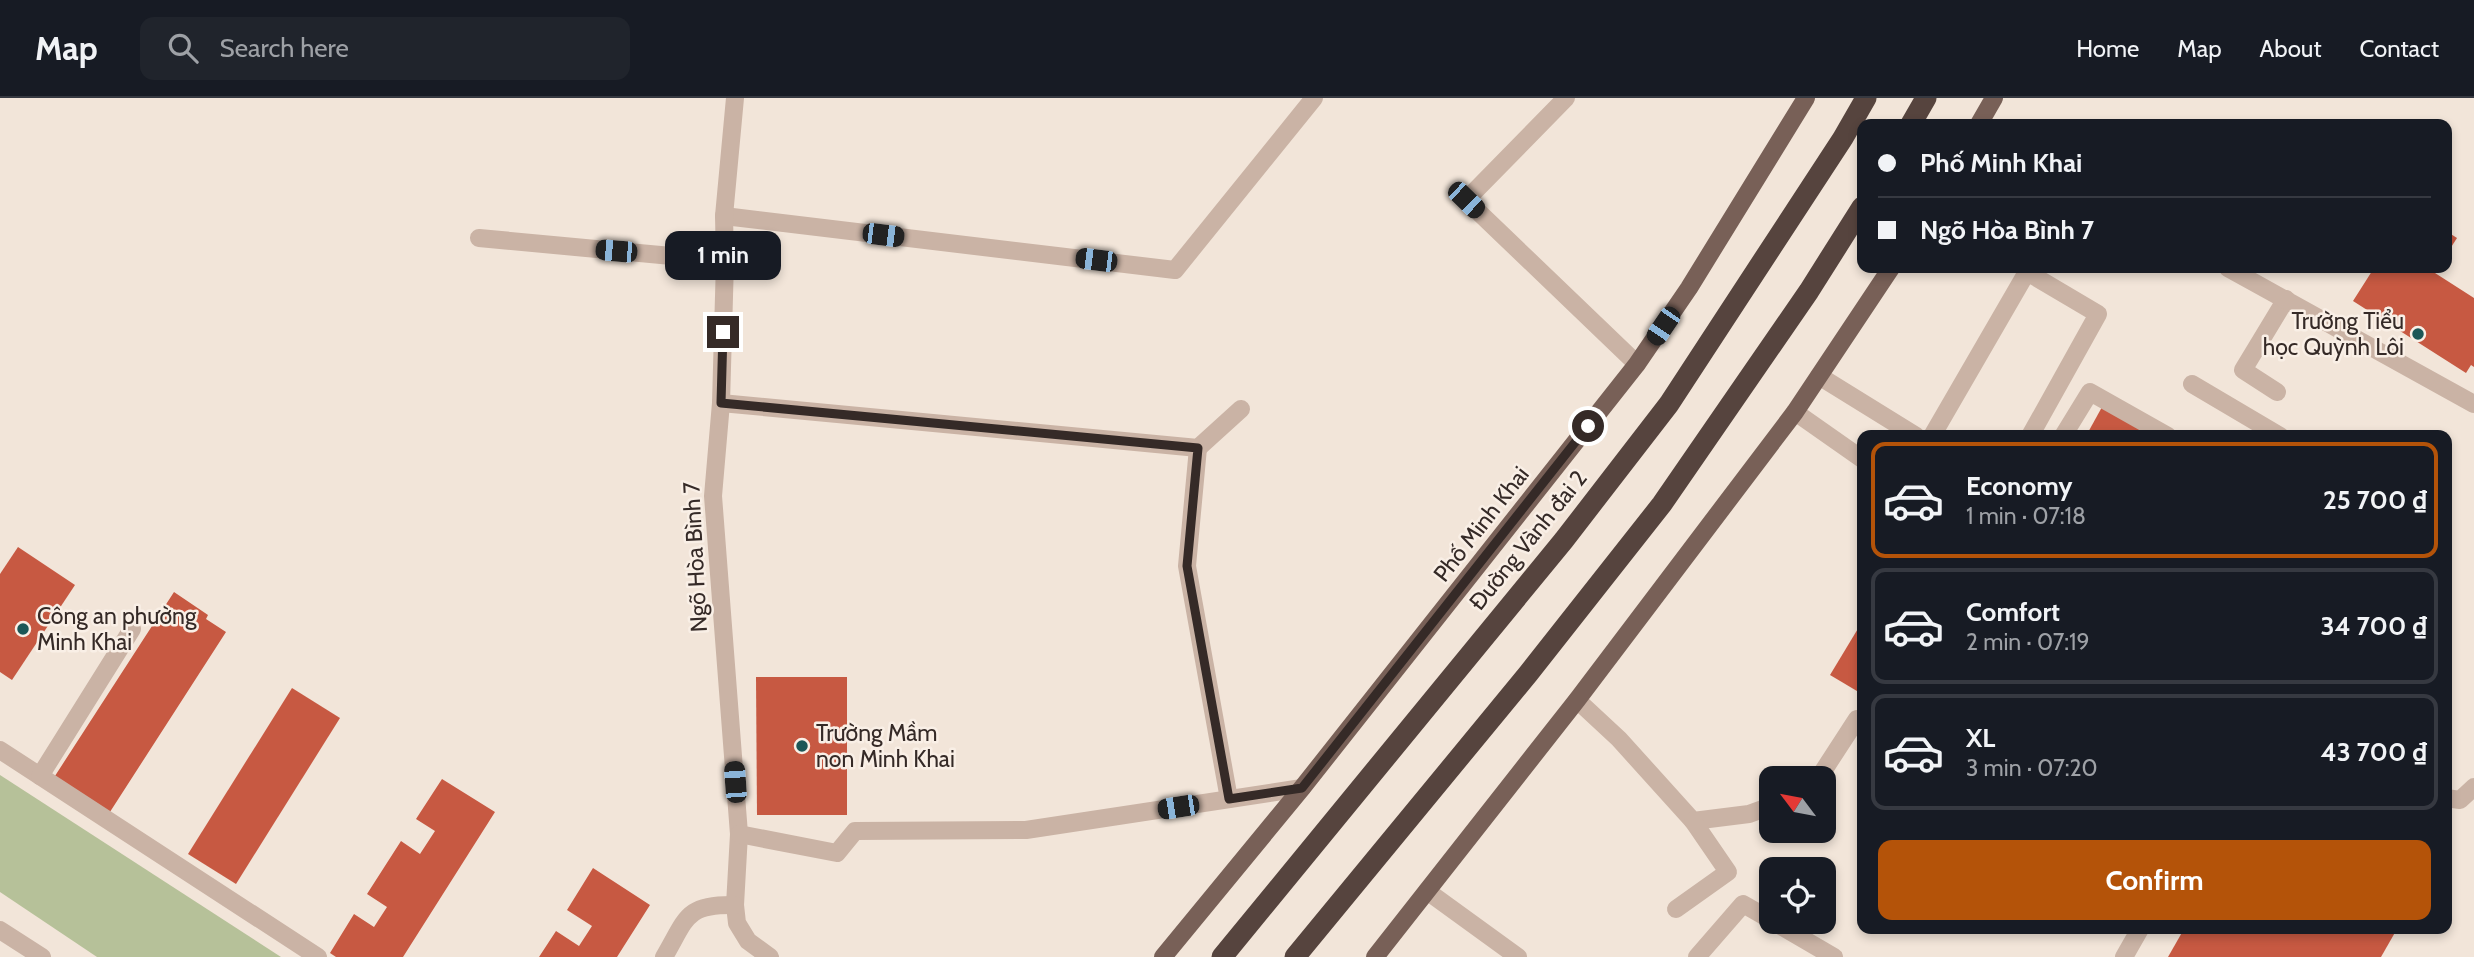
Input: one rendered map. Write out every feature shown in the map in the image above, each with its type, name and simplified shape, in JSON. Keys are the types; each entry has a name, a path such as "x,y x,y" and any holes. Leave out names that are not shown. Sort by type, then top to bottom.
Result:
{"highway":[{"name":"Đường Vành đai 2","path":"1222,957 1564,540 1669,404 1807,194 1866,98"},
{"path":"1914,119 1927,98"},
{"path":"1295,957 1528,674 1662,504 1809,291 1857,215"}],"main road":[{"name":"Phố Minh Khai","path":"1163,957 1302,788 1637,364 1689,288 1806,98"},
{"path":"1982,119 1994,98"},
{"path":"1375,957 1577,700 1795,412 1888,273"}],"street":[{"name":"Ngõ Hòa Bình 7","path":"736,98 724,216 721,403 713,496 739,834 735,905 737,923 748,941 770,957"},
{"path":"724,216 1175,270 1314,98"},
{"path":"1566,98 1466,200 1637,364"},
{"path":"479,238 725,261"},
{"path":"1935,430 2026,273"},
{"path":"2029,273 2098,314 2033,430"},
{"path":"2237,273 2474,404"},
{"path":"2277,392 2243,370 2286,299"},
{"path":"1819,376 1906,430"},
{"path":"2192,384 2270,430"},
{"path":"2067,430 2090,392 2157,430"},
{"path":"721,403 1198,448"},
{"path":"1229,799 1187,566 1198,448 1241,409"},
{"path":"1795,412 1857,455"},
{"path":"40,776 132,629"},
{"path":"1577,700 1619,739 1693,821 1728,872 1676,909"},
{"path":"1826,766 1857,719"},
{"path":"0,750 318,957"},
{"path":"2452,799 2460,800 2474,787"},
{"path":"739,834 837,853 855,831 1026,830 1302,788"},
{"path":"1693,821 1759,810"},
{"path":"1427,891 1518,957"},
{"path":"664,957 688,916 698,908 711,904 735,905"},
{"path":"1697,957 1743,904 1759,913"},
{"path":"0,930 42,957"},
{"path":"1795,934 1835,957"},
{"path":"2124,957 2137,934"}],"green space":[{"path":"0,775 281,957 97,957 0,892"}],"building":[{"path":"2371,273 2435,273 2474,298 2474,367 2471,365 2466,373 2353,301"},
{"path":"2102,407 2143,430 2089,430"},
{"name":"Công an phường Minh Khai","path":"18,547 75,585 12,680 0,672 0,574"},
{"path":"174,592 208,615 206,619 226,632 108,815 53,779"},
{"path":"1857,630 1857,691 1830,675"},
{"name":"Trường Mầm non Minh Khai","path":"756,677 847,677 847,815 757,815"},
{"path":"292,688 340,718 236,884 188,854"},
{"path":"442,779 495,812 403,957 336,957 330,953 354,914 374,927 387,907 367,894 401,841 420,854 435,831 416,819"},
{"path":"593,868 650,905 617,957 539,957 556,931 579,946 592,926 567,910"},
{"path":"2181,934 2394,934 2381,957 2168,957"}],"place":[{"name":"Trường Tiểu học Quỳnh Lôi","path":"2418,334"},
{"name":"Công an phường Minh Khai","path":"23,629"},
{"name":"Trường Mầm non Minh Khai","path":"802,746"}],"route":[{"path":"723,332 721,403 1198,448 1187,566 1229,799 1302,788 1588,426"}]}
